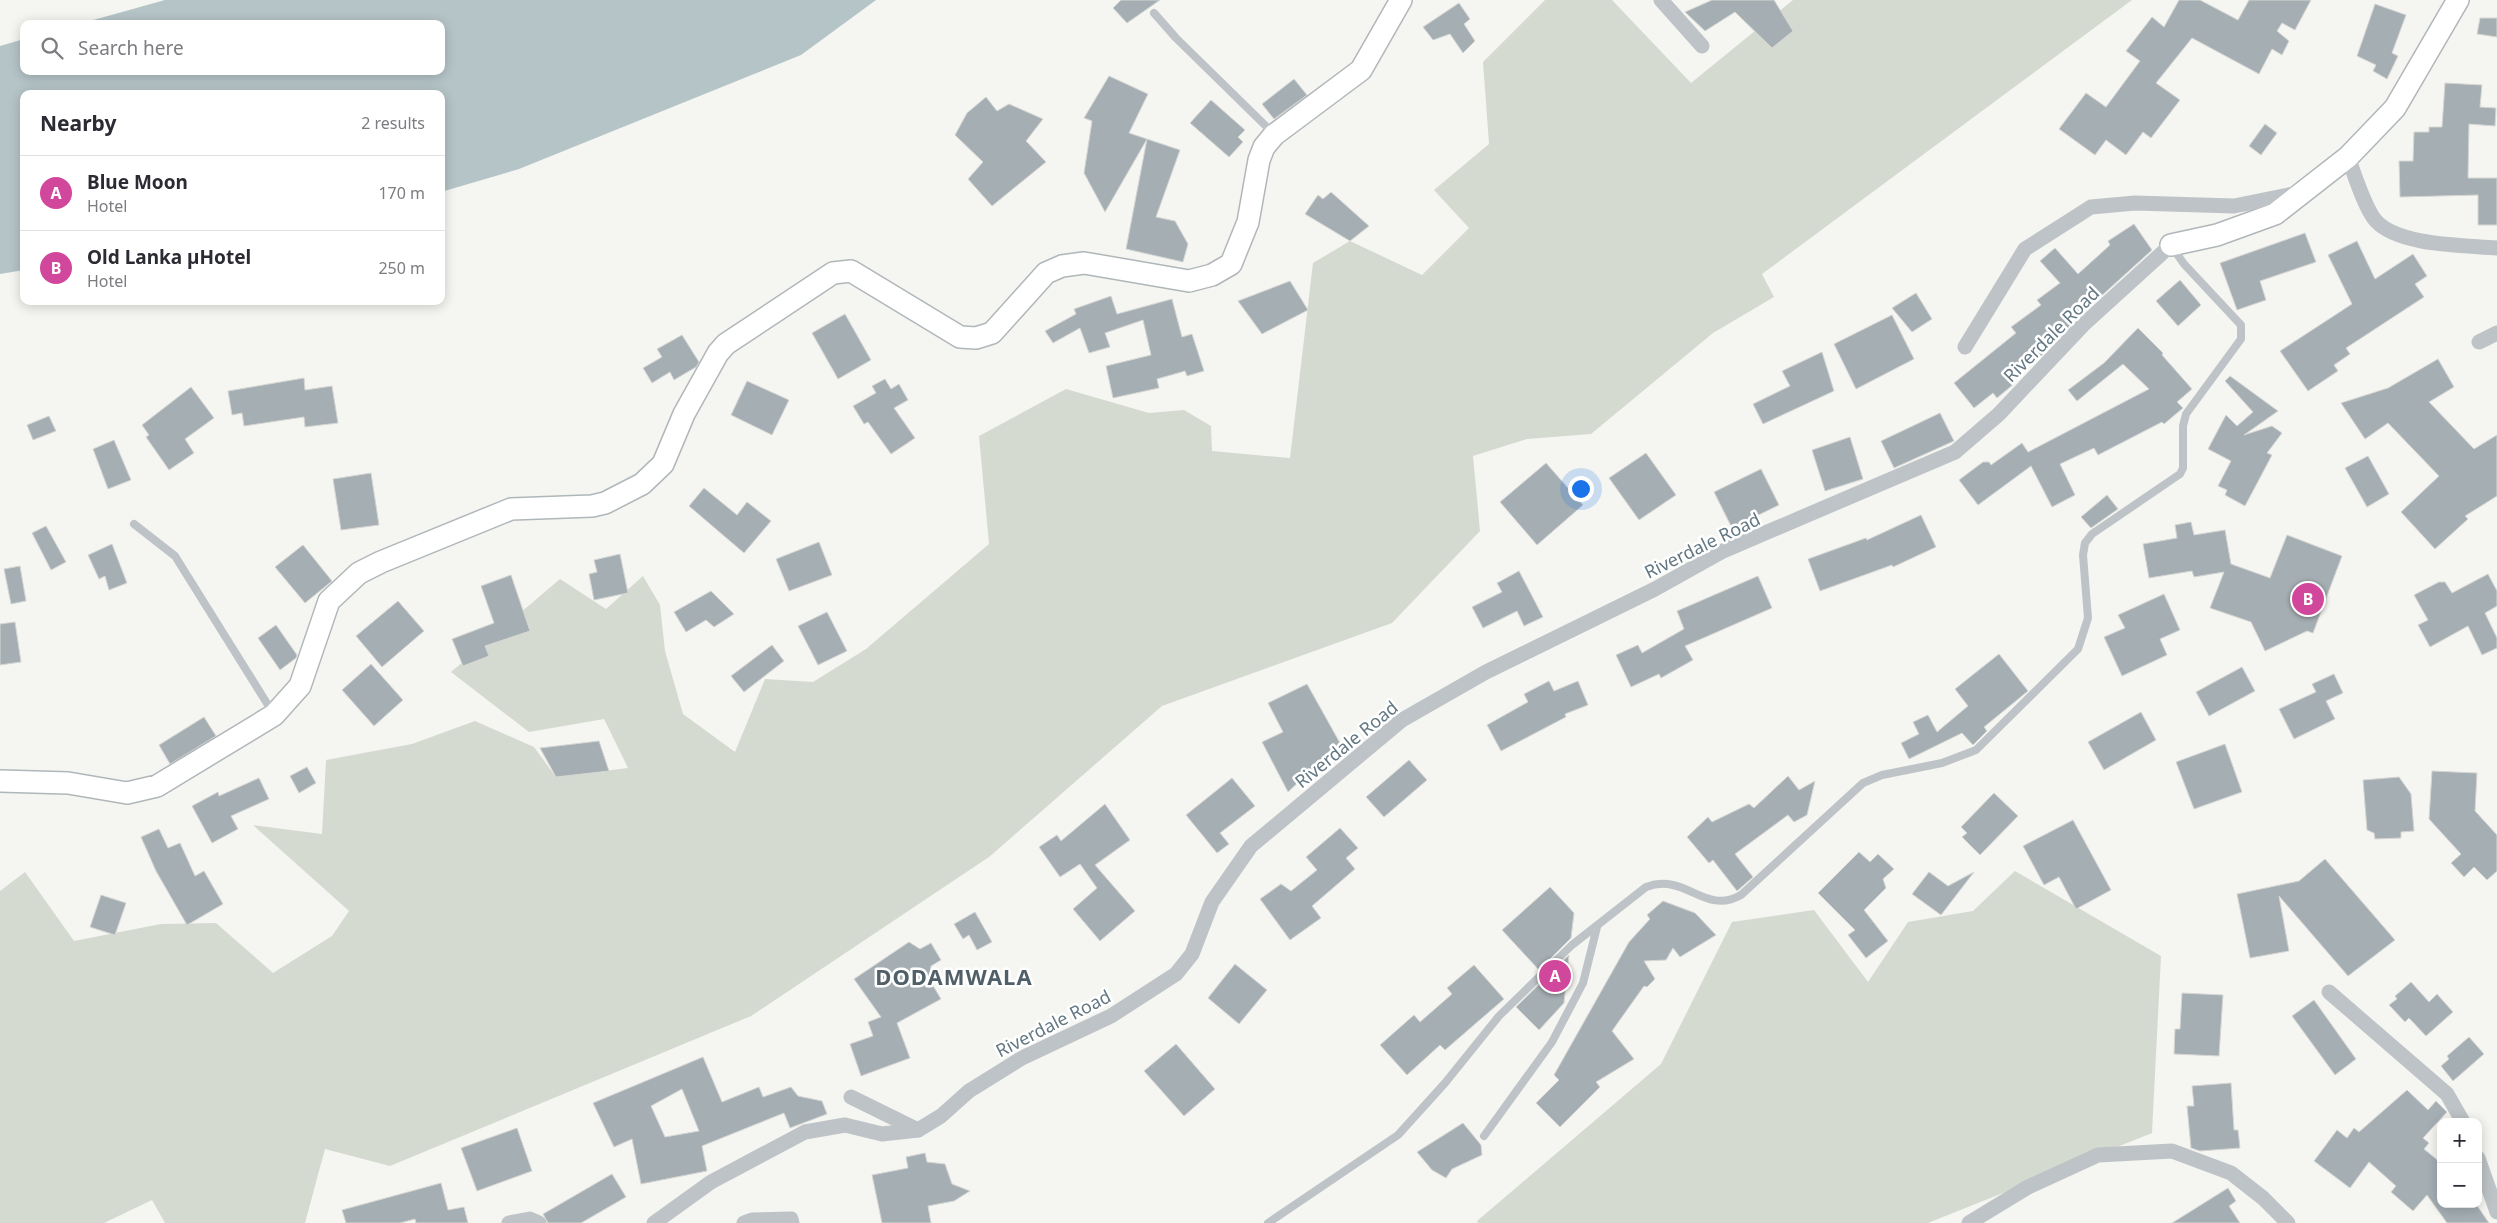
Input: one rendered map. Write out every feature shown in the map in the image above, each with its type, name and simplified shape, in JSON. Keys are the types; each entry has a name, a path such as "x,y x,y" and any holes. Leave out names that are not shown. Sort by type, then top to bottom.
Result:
{"street":[{"path":"1,779 68,784 127,793 157,786 274,715 300,686 329,601 359,573 381,562 511,509 604,504 642,484 663,464 684,414 722,349 833,273 851,271 960,337 976,338 992,333 1046,273 1062,266 1084,262 1189,281 1212,275 1231,264 1248,222 1259,160 1264,147 1274,134 1360,70 1401,0"},
{"path":"1662,0 1702,46"},
{"path":"2171,245 2217,235 2275,214 2348,157 2395,108 2458,0"},
{"path":"2348,157 2375,220 2390,232 2414,240 2497,248"},
{"path":"1965,347 2026,249 2091,207 2135,203 2234,206 2301,193"},
{"name":"Riverdale Road","path":"654,1223 711,1182 805,1132 844,1125 882,1134 918,1130 941,1116 969,1091 1022,1058 1111,1016 1176,974 1192,954 1212,902 1251,846 1402,720 1486,672 1656,589 1723,552 1954,452 1999,414 2083,325 2171,245"},
{"path":"2479,342 2497,334"},
{"path":"2329,992 2447,1094 2461,1118"},
{"path":"851,1097 918,1130"},
{"path":"1969,1223 2028,1187 2098,1155 2172,1152 2231,1173 2263,1198 2288,1223"},
{"path":"2480,1163 2497,1212"},
{"path":"509,1223 530,1219 539,1223"},
{"path":"744,1223 752,1220 791,1219 792,1223"}],"lane":[{"path":"1154,13 1176,38 1274,134"},
{"path":"1268,1223 1398,1135 1445,1083 1499,1016 1572,945 1597,927 1646,886 1657,882 1669,883 1719,902 1731,901 1741,895 1864,783 1882,775 1942,763 1976,750 2078,649 2088,618 2083,555 2085,543 2092,534 2180,474 2183,468 2183,426 2186,414 2242,339 2242,325 2184,264 2171,245"},
{"path":"134,524 175,556 274,715"},
{"path":"1484,1136 1552,1042 1583,983 1592,954 1597,927"}],"shaded area":[{"path":"165,0 876,0 801,55 519,169 445,191 445,90 20,90 20,271 0,274 0,46 20,40 20,75 445,75 445,20 93,20"},
{"path":"1545,0 1612,0 1691,83 1793,0 2132,0 1762,274 1774,297 1713,333 1591,434 1527,439 1473,456 1480,531 1392,623 1162,706 989,857 751,1016 390,1166 325,1149 305,1223 165,1223 152,1200 104,1223 0,1223 0,891 25,872 74,941 161,924 216,923 273,973 332,936 349,911 253,825 322,834 326,760 412,744 475,721 534,747 556,777 628,768 604,719 529,732 451,672 560,579 606,609 643,576 660,605 665,651 683,714 735,752 765,679 813,682 866,649 989,544 979,436 1066,389 1149,413 1184,410 1211,426 1212,451 1290,458 1313,263 1350,241 1422,275 1469,228 1434,190 1489,144 1483,62"},
{"path":"2015,871 2161,956 2152,1133 1928,1223 1478,1223 1477,1221 1661,1064 1732,922 1814,910 1868,982 1908,922 1973,911"}],"building":[{"path":"1121,0 1160,0 1127,23 1113,8"},
{"path":"1712,0 1774,0 1793,31 1772,48 1735,12 1705,31 1685,12"},
{"path":"2179,0 2200,0 2238,20 2249,0 2311,0 2295,30 2282,23 2277,31 2289,41 2282,55 2272,49 2259,74 2192,38 2156,83 2180,100 2151,138 2143,132 2126,155 2106,140 2095,155 2059,129 2086,93 2106,107 2140,61 2126,51 2152,17 2164,27"},
{"path":"1459,3 1470,19 1464,24 1475,41 1463,53 1450,34 1433,40 1423,27"},
{"path":"2375,4 2406,15 2392,53 2398,56 2387,79 2373,71 2376,65 2357,56"},
{"path":"2480,18 2497,18 2497,37 2477,34"},
{"path":"1109,76 1148,94 1129,133 1147,139 1105,212 1084,173 1092,121 1084,118"},
{"path":"1294,79 1307,95 1274,119 1262,104"},
{"path":"2445,83 2482,85 2480,107 2496,108 2495,126 2469,124 2468,178 2497,178 2497,225 2478,225 2478,195 2400,197 2399,161 2413,161 2414,132 2429,132 2429,127 2442,127"},
{"path":"986,97 997,111 1009,104 1043,119 1026,141 1046,162 992,206 968,179 983,162 955,135 967,113"},
{"path":"1211,100 1245,130 1238,137 1243,142 1229,157 1190,123"},
{"path":"2265,124 2277,133 2261,155 2249,146"},
{"path":"1147,139 1180,150 1156,217 1175,221 1188,244 1183,262 1126,249"},
{"path":"1331,192 1369,226 1350,241 1305,214 1318,195 1323,199"},
{"path":"2134,224 2152,250 2077,318 2037,360 2035,358 2011,377 2015,383 1997,398 1993,393 1974,408 1954,383 2016,333 2011,327 2041,305 2037,300 2060,283 2040,261 2055,248 2078,274 2110,245 2108,241"},
{"path":"2305,233 2316,262 2260,281 2266,300 2237,310 2220,263"},
{"path":"2357,241 2375,279 2413,254 2427,276 2415,284 2424,297 2346,348 2350,354 2334,365 2338,371 2308,391 2280,351 2352,304 2328,255"},
{"path":"2180,280 2201,305 2178,326 2156,301"},
{"path":"1290,281 1308,310 1262,334 1238,301"},
{"path":"1916,293 1932,319 1912,332 1892,308"},
{"path":"1111,296 1117,314 1172,299 1182,337 1192,334 1204,371 1187,376 1185,371 1157,379 1159,388 1113,398 1106,366 1151,355 1143,320 1105,333 1110,347 1089,353 1080,328 1053,343 1045,331 1076,314 1074,309"},
{"path":"845,314 871,360 838,379 812,333"},
{"path":"1892,315 1914,359 1856,389 1834,344"},
{"path":"2138,328 2163,353 2162,355 2192,389 2177,402 2183,408 2164,424 2162,422 2098,455 2094,448 2060,464 2075,495 2052,507 2031,466 1978,505 1959,480 1983,462 1989,462 1991,465 2022,443 2028,452 2149,389 2123,364 2077,401 2068,390 2104,363"},
{"path":"682,335 699,362 696,367 674,380 670,372 652,383 643,368 662,357 657,349"},
{"path":"1822,352 1834,391 1763,424 1753,404 1790,386 1782,371"},
{"path":"2438,359 2454,387 2429,402 2474,449 2497,435 2497,496 2465,516 2468,519 2435,549 2401,512 2439,476 2388,423 2365,439 2341,403 2388,388"},
{"path":"2230,376 2278,411 2244,435 2272,426 2282,433 2267,453 2272,455 2245,506 2225,495 2227,490 2218,486 2231,461 2208,449 2226,415 2237,426 2253,412 2225,381"},
{"path":"304,378 305,390 332,386 338,423 305,427 304,417 244,426 242,413 232,415 228,391"},
{"path":"885,379 891,389 899,384 908,400 894,408 915,438 891,454 868,422 864,424 853,406 876,393 872,386"},
{"path":"747,381 789,400 772,435 731,415"},
{"path":"191,387 214,418 185,439 194,453 169,470 146,437 149,435 142,425"},
{"path":"1940,413 1954,441 1894,468 1881,441"},
{"path":"49,416 56,431 33,440 27,425"},
{"path":"1850,437 1863,479 1825,491 1812,450"},
{"path":"114,440 131,480 108,489 93,449"},
{"path":"1646,453 1676,495 1639,520 1609,478"},
{"path":"2368,456 2389,494 2367,507 2345,468"},
{"path":"1546,463 1583,505 1537,545 1500,502"},
{"path":"1761,469 1779,505 1732,528 1714,492"},
{"path":"371,473 379,525 341,530 333,479"},
{"path":"704,488 737,515 747,502 771,521 744,553 689,506"},
{"path":"2107,495 2118,509 2091,528 2081,517"},
{"path":"1921,515 1936,547 1893,567 1892,565 1820,591 1808,559 1866,538 1867,540"},
{"path":"2191,522 2194,535 2225,530 2231,564 2270,578 2287,535 2342,556 2313,633 2307,631 2265,651 2251,622 2210,608 2224,572 2194,577 2192,571 2149,578 2143,544 2177,538 2175,525"},
{"path":"46,526 66,562 51,570 32,533"},
{"path":"819,542 832,575 789,591 776,559"},
{"path":"112,544 127,583 109,590 105,576 99,579 88,555"},
{"path":"303,545 332,581 305,603 275,567"},
{"path":"620,554 628,593 594,600 589,574 597,572 594,560"},
{"path":"20,566 26,601 11,604 4,569"},
{"path":"1519,571 1543,617 1524,626 1517,611 1483,628 1472,607 1502,592 1497,583"},
{"path":"2488,574 2497,591 2497,606 2485,613 2497,638 2497,648 2482,655 2468,626 2430,647 2418,625 2428,620 2414,595 2439,582 2445,582 2452,593"},
{"path":"511,575 530,631 485,646 489,656 463,666 452,639 494,623 481,586"},
{"path":"1758,576 1772,608 1685,646 1693,660 1661,678 1659,674 1631,687 1616,655 1638,645 1642,653 1684,629 1677,611"},
{"path":"711,591 734,614 714,627 706,620 686,632 674,612"},
{"path":"2164,594 2180,630 2160,639 2167,655 2122,676 2104,637 2125,628 2118,615"},
{"path":"398,601 424,631 382,667 356,636"},
{"path":"827,612 847,651 818,665 798,626"},
{"path":"15,622 21,662 0,665 0,624"},
{"path":"276,625 297,655 296,658 280,670 258,638"},
{"path":"772,645 784,661 744,692 731,676"},
{"path":"1999,654 2028,691 1984,727 1987,731 1973,745 1962,733 1909,759 1901,743 1919,734 1913,722 1928,715 1937,732 1968,706 1955,689"},
{"path":"371,664 403,700 374,726 342,690"},
{"path":"2242,667 2255,691 2209,716 2196,692"},
{"path":"2334,674 2343,693 2326,701 2335,719 2294,739 2279,709 2316,692 2312,684"},
{"path":"1549,681 1554,691 1578,681 1588,705 1565,714 1566,717 1501,751 1487,725 1528,702 1524,694"},
{"path":"1307,684 1340,743 1288,792 1262,742 1283,732 1268,703"},
{"path":"2141,712 2156,740 2104,770 2088,742"},
{"path":"204,717 216,736 170,764 159,745"},
{"path":"599,741 609,771 556,777 540,748"},
{"path":"2225,744 2242,792 2194,809 2176,762"},
{"path":"1409,760 1427,780 1384,817 1366,797"},
{"path":"307,767 316,783 299,793 290,776"},
{"path":"2432,771 2477,773 2475,811 2497,835 2497,871 2487,880 2474,867 2464,877 2451,863 2461,854 2429,819"},
{"path":"1788,776 1799,790 1815,781 1807,815 1794,822 1788,815 1735,854 1753,877 1737,891 1713,860 1709,863 1687,837 1708,817 1712,822 1749,804 1754,808"},
{"path":"2399,777 2411,794 2414,831 2401,832 2401,838 2375,839 2374,833 2367,830 2363,780"},
{"path":"259,778 269,799 231,816 238,829 212,843 192,806 218,792 219,796"},
{"path":"1232,778 1255,806 1220,833 1229,844 1217,853 1186,815"},
{"path":"1994,793 2018,816 1980,855 1962,837 1967,833 1961,827"},
{"path":"1105,804 1130,840 1095,865 1135,911 1100,941 1073,909 1097,888 1080,864 1060,877 1039,847 1057,835 1061,841"},
{"path":"2073,820 2111,890 2076,909 2059,877 2044,885 2023,846"},
{"path":"1340,828 1358,848 1346,858 1355,869 1312,906 1321,918 1290,940 1260,899 1281,884 1291,891 1317,870 1306,857"},
{"path":"159,829 168,848 180,843 195,876 204,871 223,904 187,925 156,871 141,837"},
{"path":"1859,852 1870,862 1878,854 1894,869 1883,879 1886,888 1864,910 1888,941 1866,958 1848,935 1855,930 1818,893"},
{"path":"2325,859 2395,940 2348,976 2279,896 2289,951 2250,958 2237,894 2299,881"},
{"path":"1929,872 1948,886 1974,872 1941,915 1912,894"},
{"path":"1550,887 1574,913 1571,938 1539,970 1502,930"},
{"path":"101,895 126,903 115,935 90,927"},
{"path":"1663,901 1695,913 1716,935 1680,957 1673,948 1666,960 1644,961 1655,979 1647,987 1644,986 1612,1031 1634,1059 1596,1082 1600,1087 1560,1127 1536,1103 1559,1080 1554,1075 1629,942 1650,919 1647,915"},
{"path":"975,912 992,942 977,950 969,935 963,939 954,924"},
{"path":"909,942 920,949 931,943 941,960 931,966 929,979 941,999 897,1023 910,1058 861,1076 850,1044 873,1036 868,1022 881,1017 854,979"},
{"path":"1569,955 1564,1003 1539,1030 1516,1007"},
{"path":"1235,964 1267,990 1239,1024 1208,998"},
{"path":"1474,965 1504,999 1445,1050 1440,1045 1407,1075 1380,1045 1414,1015 1420,1022 1452,994 1447,988"},
{"path":"2411,982 2429,1002 2437,994 2453,1012 2426,1036 2409,1018 2405,1022 2389,1005 2397,999 2395,996"},
{"path":"2182,993 2223,995 2219,1056 2174,1054 2175,1029 2180,1029"},
{"path":"2314,1000 2356,1059 2335,1075 2292,1016"},
{"path":"2469,1037 2484,1054 2453,1081 2441,1066 2449,1059 2447,1056"},
{"path":"1176,1044 1215,1089 1184,1116 1144,1071"},
{"path":"703,1057 722,1102 759,1087 763,1097 791,1087 798,1096 822,1101 827,1114 790,1128 784,1113 702,1146 707,1171 641,1184 632,1139 614,1147 593,1103","holes":["682,1089 699,1131 665,1137 651,1106"]},
{"path":"2231,1083 2234,1130 2238,1130 2240,1148 2200,1151 2191,1148 2187,1106 2194,1106 2192,1086"},
{"path":"2407,1090 2428,1110 2436,1101 2447,1112 2441,1118 2437,1118 2437,1123 2423,1138 2429,1143 2424,1149 2437,1160 2437,1208 2479,1208 2489,1223 2447,1223 2427,1195 2413,1211 2391,1192 2396,1186 2369,1162 2350,1188 2314,1161 2337,1130 2347,1138 2354,1128 2359,1132"},
{"path":"1463,1123 1481,1145 1482,1155 1452,1169 1446,1178 1432,1170 1417,1152"},
{"path":"517,1128 532,1171 477,1191 461,1148"},
{"path":"925,1153 927,1162 945,1164 952,1184 970,1191 954,1201 928,1206 931,1223 882,1223 872,1175 908,1168 906,1157"},
{"path":"612,1174 626,1197 581,1223 548,1223 543,1214"},
{"path":"441,1183 448,1210 464,1207 468,1223 416,1223 415,1219 400,1223 346,1223 342,1210"},
{"path":"2228,1188 2236,1201 2229,1206 2240,1223 2172,1223"}],"place":[{"name":"Old Lanka µHotel","path":"2308,599"},
{"name":"Blue Moon","path":"1555,976"}],"district":[{"name":"DODAMWALA","path":"954,976"}]}
